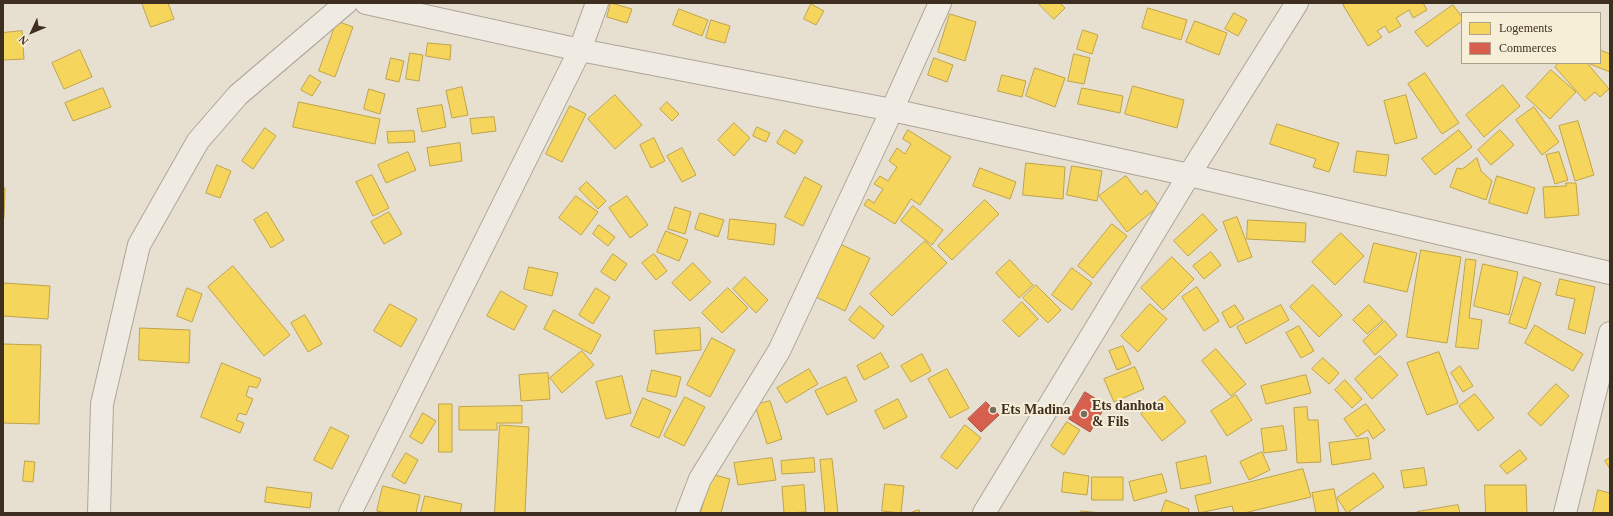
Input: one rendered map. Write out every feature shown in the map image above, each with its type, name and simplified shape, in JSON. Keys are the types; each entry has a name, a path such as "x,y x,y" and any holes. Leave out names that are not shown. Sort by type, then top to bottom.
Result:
{"street":[{"path":"98,513 102,404 139,245 198,141 238,95 346,3"},
{"path":"366,3 580,50 892,110 1189,175 1610,273"},
{"path":"350,513 580,50 597,3"},
{"path":"687,513 700,480 779,352 892,110 940,3"},
{"path":"984,513 1189,175 1297,3"},
{"path":"1564,513 1610,333"}],"building: Logements":[{"path":"142,3 168,3 174,19 151,27"},
{"path":"611,3 632,9 627,23 607,17"},
{"path":"1038,3 1060,3 1065,8 1054,19"},
{"path":"1346,3 1423,3 1427,10 1413,18 1409,10 1396,18 1401,26 1389,33 1385,26 1377,31 1382,37 1368,46 1343,5"},
{"path":"811,4 824,11 816,25 804,19"},
{"path":"1453,5 1461,16 1461,22 1427,47 1415,32"},
{"path":"1148,8 1187,20 1181,40 1142,28"},
{"path":"679,9 708,20 702,36 673,25"},
{"path":"1234,13 1247,20 1238,36 1225,29"},
{"path":"950,14 976,22 965,61 938,52"},
{"path":"711,20 730,26 725,43 706,38"},
{"path":"337,21 353,27 335,77 319,71"},
{"path":"1195,21 1227,33 1219,55 1186,42"},
{"path":"1083,30 1098,35 1092,54 1077,49"},
{"path":"22,31 24,59 3,60 3,33"},
{"path":"428,43 451,45 450,60 426,56"},
{"path":"80,50 92,77 64,89 52,63"},
{"path":"1601,50 1610,54 1610,72 1590,64 1601,64"},
{"path":"410,53 423,55 419,81 406,79"},
{"path":"1074,54 1090,58 1084,84 1068,81"},
{"path":"391,58 404,61 399,82 386,79"},
{"path":"934,58 953,65 947,82 928,75"},
{"path":"1558,64 1588,64 1609,89 1600,97 1595,92 1585,101 1555,67"},
{"path":"1035,68 1065,78 1055,107 1026,96"},
{"path":"1551,70 1576,92 1550,119 1526,97"},
{"path":"1425,73 1459,123 1442,134 1408,84"},
{"path":"310,75 321,82 312,96 301,90"},
{"path":"1002,75 1026,81 1022,97 998,91"},
{"path":"1503,85 1520,106 1484,137 1466,115"},
{"path":"1133,86 1184,100 1177,128 1125,114"},
{"path":"462,87 468,115 452,118 446,91"},
{"path":"103,88 111,107 73,121 65,103"},
{"path":"1082,88 1123,96 1120,113 1078,104"},
{"path":"369,89 385,94 380,114 364,109"},
{"path":"615,95 642,125 615,149 588,119"},
{"path":"1406,95 1417,138 1395,144 1384,101"},
{"path":"299,102 380,119 375,144 293,127"},
{"path":"667,102 679,114 672,121 660,109"},
{"path":"442,105 446,127 422,132 417,109"},
{"path":"570,106 586,114 562,162 546,154"},
{"path":"1534,107 1559,142 1542,155 1516,120"},
{"path":"494,117 496,131 472,134 470,119"},
{"path":"1578,121 1594,175 1575,181 1559,126"},
{"path":"734,123 750,138 734,156 718,140"},
{"path":"1277,124 1339,143 1329,172 1313,167 1316,159 1270,144"},
{"path":"757,127 770,133 766,142 753,136"},
{"path":"265,128 276,136 253,169 242,161"},
{"path":"785,130 803,141 795,154 777,143"},
{"path":"908,130 951,157 920,205 911,199 895,224 864,205 868,199 874,203 883,189 874,184 880,176 888,181 897,167 889,161 897,148 905,154 911,144 903,139"},
{"path":"1459,130 1472,147 1435,175 1422,159"},
{"path":"1500,130 1514,145 1491,165 1478,150"},
{"path":"414,131 415,142 388,143 387,132"},
{"path":"654,138 665,161 651,168 640,145"},
{"path":"460,143 462,161 430,166 427,148"},
{"path":"682,148 696,175 682,182 667,156"},
{"path":"1357,151 1389,155 1386,176 1354,172"},
{"path":"408,152 416,170 386,183 378,165"},
{"path":"1559,152 1568,180 1555,184 1546,155"},
{"path":"1477,158 1481,171 1492,181 1486,200 1450,187 1457,168 1462,169"},
{"path":"1026,163 1065,167 1063,199 1023,195"},
{"path":"217,165 231,171 220,198 206,193"},
{"path":"1072,166 1102,171 1097,201 1067,195"},
{"path":"980,168 1016,182 1010,199 973,186"},
{"path":"372,175 389,208 373,216 356,182"},
{"path":"1126,176 1141,195 1146,190 1159,206 1127,232 1099,196"},
{"path":"1497,176 1535,188 1527,214 1489,203"},
{"path":"805,177 822,186 803,226 785,217"},
{"path":"587,182 606,201 598,209 579,189"},
{"path":"1566,183 1576,183 1579,215 1545,218 1543,187 1566,186"},
{"path":"3,188 5,188 4,218 3,218"},
{"path":"576,196 598,212 581,235 559,218"},
{"path":"627,196 648,225 630,238 609,208"},
{"path":"985,200 999,214 952,260 938,246"},
{"path":"913,206 943,230 932,245 901,221"},
{"path":"675,207 691,212 685,234 668,229"},
{"path":"267,212 284,240 271,248 254,220"},
{"path":"389,212 402,234 384,244 371,222"},
{"path":"700,213 724,220 718,237 695,229"},
{"path":"1203,214 1217,230 1188,256 1174,241"},
{"path":"1237,217 1252,257 1238,262 1223,222"},
{"path":"730,219 776,224 774,245 728,239"},
{"path":"1248,220 1306,223 1305,242 1247,239"},
{"path":"1112,224 1127,236 1093,278 1078,266"},
{"path":"599,225 615,237 608,246 593,234"},
{"path":"666,231 688,240 679,261 657,252"},
{"path":"1341,233 1364,256 1335,285 1312,262"},
{"path":"925,241 947,263 892,316 870,294"},
{"path":"1374,243 1417,253 1407,292 1364,282"},
{"path":"840,244 870,258 845,311 816,297"},
{"path":"1421,250 1461,257 1447,343 1407,337"},
{"path":"1211,252 1221,265 1204,279 1193,266"},
{"path":"613,254 627,264 615,281 601,272"},
{"path":"654,254 667,271 656,280 642,263"},
{"path":"1172,257 1194,279 1163,310 1141,288"},
{"path":"1466,259 1476,260 1469,318 1482,320 1478,349 1456,347"},
{"path":"1010,260 1033,285 1019,298 996,273"},
{"path":"693,263 711,282 690,301 672,283"},
{"path":"1483,264 1518,272 1509,315 1474,306"},
{"path":"233,266 290,335 264,356 208,287"},
{"path":"529,267 558,273 552,296 524,289"},
{"path":"1072,268 1092,283 1072,310 1052,295"},
{"path":"745,277 768,300 756,313 733,289"},
{"path":"1524,277 1541,283 1526,329 1509,323"},
{"path":"1560,279 1595,287 1585,334 1568,329 1575,299 1556,295"},
{"path":"4,283 50,286 48,319 3,316"},
{"path":"1036,285 1061,310 1048,323 1023,298"},
{"path":"1313,285 1342,315 1319,337 1290,307"},
{"path":"1197,287 1219,321 1204,331 1182,297"},
{"path":"187,288 202,294 192,322 177,316"},
{"path":"596,288 610,297 593,324 579,315"},
{"path":"728,288 748,308 722,333 702,313"},
{"path":"501,291 527,306 514,330 487,316"},
{"path":"1022,302 1038,319 1019,337 1003,321"},
{"path":"390,304 417,319 401,347 374,331"},
{"path":"1150,304 1167,319 1138,352 1121,336"},
{"path":"1235,305 1244,319 1230,328 1222,313"},
{"path":"1281,305 1289,320 1246,344 1237,327"},
{"path":"1369,305 1383,320 1367,334 1353,320"},
{"path":"860,306 884,326 874,339 849,320"},
{"path":"554,310 601,335 591,354 544,329"},
{"path":"305,315 322,344 308,352 291,323"},
{"path":"1385,321 1397,335 1375,355 1363,341"},
{"path":"1535,325 1583,354 1573,371 1525,343"},
{"path":"1299,326 1314,351 1301,358 1286,333"},
{"path":"140,328 190,330 189,363 139,360"},
{"path":"700,328 701,350 656,354 654,331"},
{"path":"712,338 735,350 710,397 687,385"},
{"path":"3,344 41,345 39,424 3,423"},
{"path":"1123,346 1131,364 1117,370 1109,351"},
{"path":"1216,349 1246,384 1231,396 1202,361"},
{"path":"582,351 594,365 562,393 550,378"},
{"path":"1439,352 1458,403 1427,415 1407,363"},
{"path":"881,353 889,367 864,380 857,366"},
{"path":"922,354 931,371 911,382 901,366"},
{"path":"1380,356 1398,375 1372,399 1355,379"},
{"path":"1323,358 1339,373 1329,384 1312,369"},
{"path":"222,363 261,379 257,388 249,386 246,396 253,399 246,415 239,413 236,420 244,423 240,433 201,417"},
{"path":"1460,366 1473,386 1463,392 1451,373"},
{"path":"1135,367 1144,389 1114,402 1104,379"},
{"path":"809,369 818,384 786,403 777,388"},
{"path":"947,369 969,408 950,418 928,379"},
{"path":"652,370 681,377 676,397 647,391"},
{"path":"548,373 550,399 521,401 519,375"},
{"path":"1306,375 1311,393 1266,404 1261,386"},
{"path":"622,376 631,413 606,419 596,382"},
{"path":"846,377 857,401 827,415 815,391"},
{"path":"1345,380 1362,399 1352,408 1335,390"},
{"path":"1556,384 1569,396 1541,426 1528,414"},
{"path":"1475,394 1494,418 1478,431 1459,406"},
{"path":"1236,395 1252,420 1227,436 1211,411"},
{"path":"1165,396 1186,422 1162,441 1141,414"},
{"path":"685,397 705,407 684,446 664,436"},
{"path":"643,398 671,410 659,438 631,426"},
{"path":"898,399 907,417 884,429 875,411"},
{"path":"770,401 782,439 767,444 755,405"},
{"path":"439,404 452,404 452,452 439,452"},
{"path":"1366,404 1385,430 1373,439 1368,430 1357,437 1344,419"},
{"path":"522,406 522,423 497,423 497,430 459,430 459,407"},
{"path":"1307,407 1308,420 1318,420 1321,462 1297,463 1294,408"},
{"path":"423,413 436,421 422,444 410,437"},
{"path":"1067,422 1080,430 1064,455 1051,446"},
{"path":"500,425 529,427 525,513 495,513"},
{"path":"965,425 981,438 957,469 941,457"},
{"path":"1283,426 1287,450 1264,453 1261,429"},
{"path":"331,427 349,436 332,469 314,460"},
{"path":"1368,438 1371,459 1332,465 1329,443"},
{"path":"1520,450 1527,459 1507,474 1500,466"},
{"path":"1262,452 1270,470 1249,480 1240,462"},
{"path":"406,453 418,460 405,484 392,476"},
{"path":"1206,456 1211,483 1181,489 1176,463"},
{"path":"772,458 776,480 738,485 734,463"},
{"path":"814,458 815,472 782,474 781,461"},
{"path":"1610,458 1610,469 1605,461"},
{"path":"832,459 838,513 825,513 820,460"},
{"path":"25,461 35,462 33,482 23,481"},
{"path":"1424,468 1427,485 1404,488 1401,471"},
{"path":"1303,469 1311,497 1244,513 1234,513 1232,506 1199,513 1195,496"},
{"path":"1064,472 1089,476 1087,495 1062,492"},
{"path":"1374,473 1384,487 1347,513 1337,498"},
{"path":"711,474 730,479 721,513 701,513"},
{"path":"1162,474 1167,492 1134,501 1129,482"},
{"path":"1092,477 1123,477 1123,500 1092,500"},
{"path":"885,484 904,486 901,513 882,511"},
{"path":"804,485 806,512 784,513 782,487"},
{"path":"1485,485 1526,485 1527,513 1486,513"},
{"path":"383,486 420,495 416,513 386,513 377,511"},
{"path":"267,487 312,493 310,508 265,502"},
{"path":"1334,489 1339,513 1316,513 1312,493"},
{"path":"1598,490 1610,493 1610,513 1593,513"},
{"path":"425,496 462,504 460,513 421,513"},
{"path":"1166,500 1189,509 1188,513 1161,513"},
{"path":"1458,505 1460,513 1417,513 1417,512"},
{"path":"919,510 920,513 910,513"},
{"path":"1081,511 1102,513 1080,513"}],"building: Commerces":[{"path":"1085,392 1106,405 1090,432 1069,419"},
{"path":"986,402 999,415 981,432 968,419"}],"place":[{"name":"Ets Madina","path":"993,410"},
{"name":"Ets danhota & Fils","path":"1084,414"}]}
